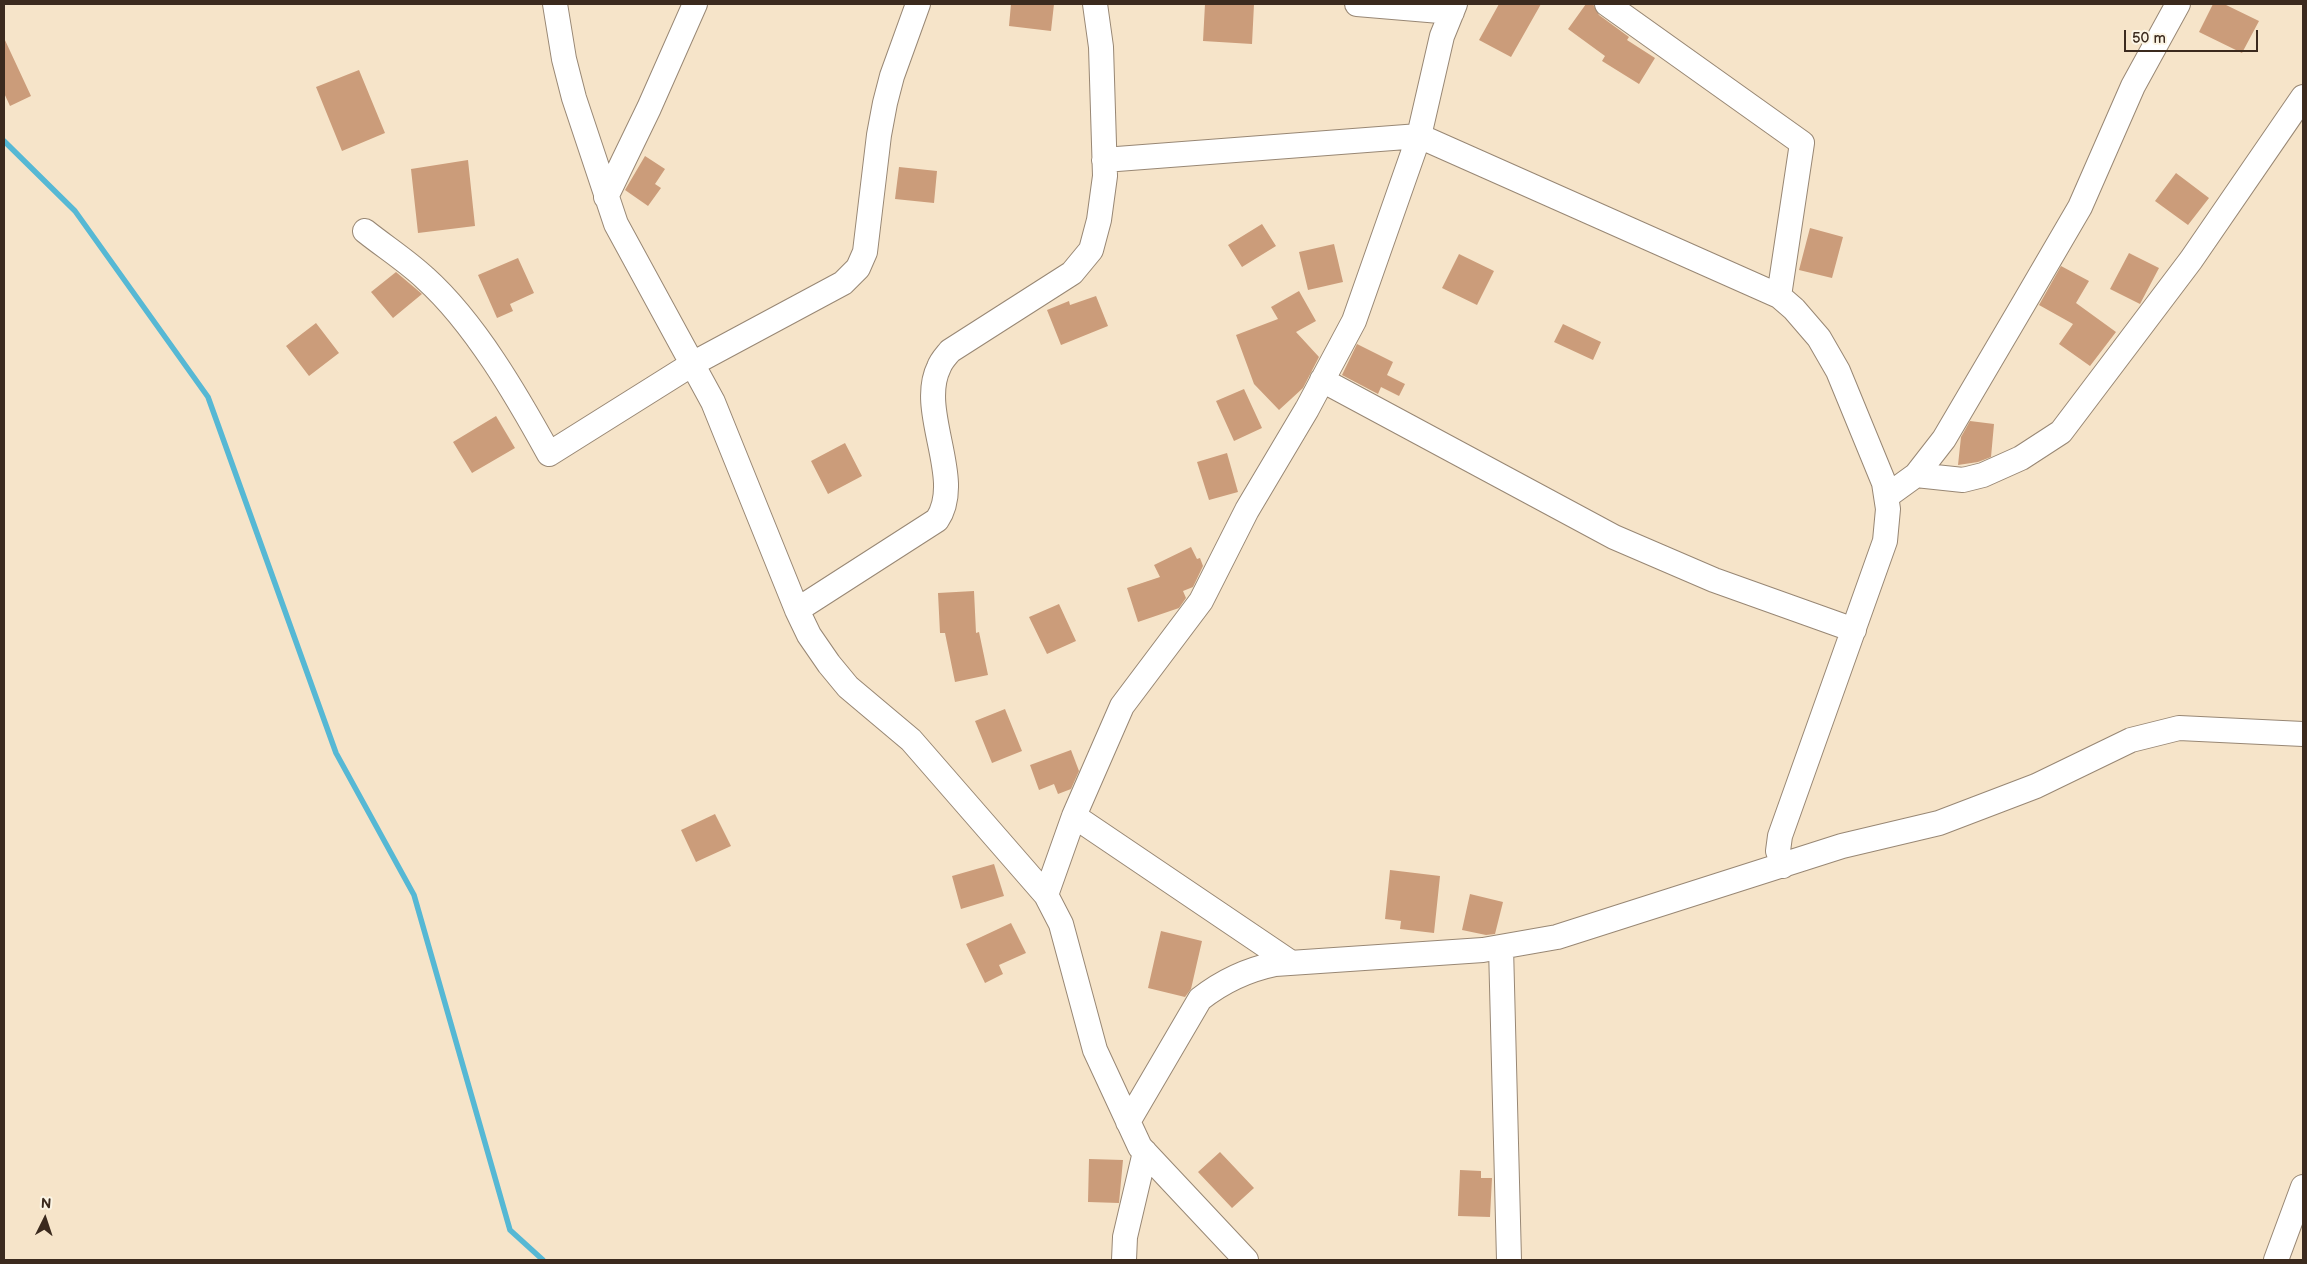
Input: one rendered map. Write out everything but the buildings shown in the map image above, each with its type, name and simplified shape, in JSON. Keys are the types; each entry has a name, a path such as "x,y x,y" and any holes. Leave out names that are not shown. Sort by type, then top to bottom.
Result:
{"street":[{"path":"555,4 564,60 574,98 616,224 694,363 733,450 797,610 829,664 848,687 911,740 1046,895 1061,924 1095,1050 1140,1147 1246,1260"},
{"path":"606,196 649,108 695,4"},
{"path":"365,231 425,278 450,304 504,379 549,454 694,363 843,283 858,268 866,243 878,143 885,103 895,67 918,4"},
{"path":"797,610 937,520 945,508 945,482 933,392 938,367 950,351 1072,273 1091,250 1099,220 1105,176 1101,47 1095,4"},
{"path":"1046,895 1074,816 1122,706 1202,601 1247,510 1322,380 1354,320 1419,136 1442,36 1453,8 1357,4"},
{"path":"1607,4 1802,143 1779,296"},
{"path":"1887,496 1916,475 1944,438 2080,207 2133,86 2178,4"},
{"path":"1916,475 1963,480 1983,475 2021,458 2062,432 2191,260 2303,97"},
{"path":"1104,160 1419,136 1779,296 1808,323 1829,354 1880,474 1887,496 1888,525 1885,541 1780,836 1778,851 1783,866"},
{"path":"1322,380 1614,537 1714,580 1854,630"},
{"path":"1128,1122 1200,1000 1221,984 1244,972 1290,962 1501,947 1557,937 1842,846 1938,823 2036,786 2147,734 2179,728 2303,734"},
{"path":"1074,816 1290,962"},
{"path":"1501,947 1509,1260"},
{"path":"1124,1260 1125,1237 1145,1152"},
{"path":"2276,1260 2303,1187"}],"waterway":[{"path":"4,141 75,211 208,397 336,753 414,895 510,1230 543,1260"}]}
